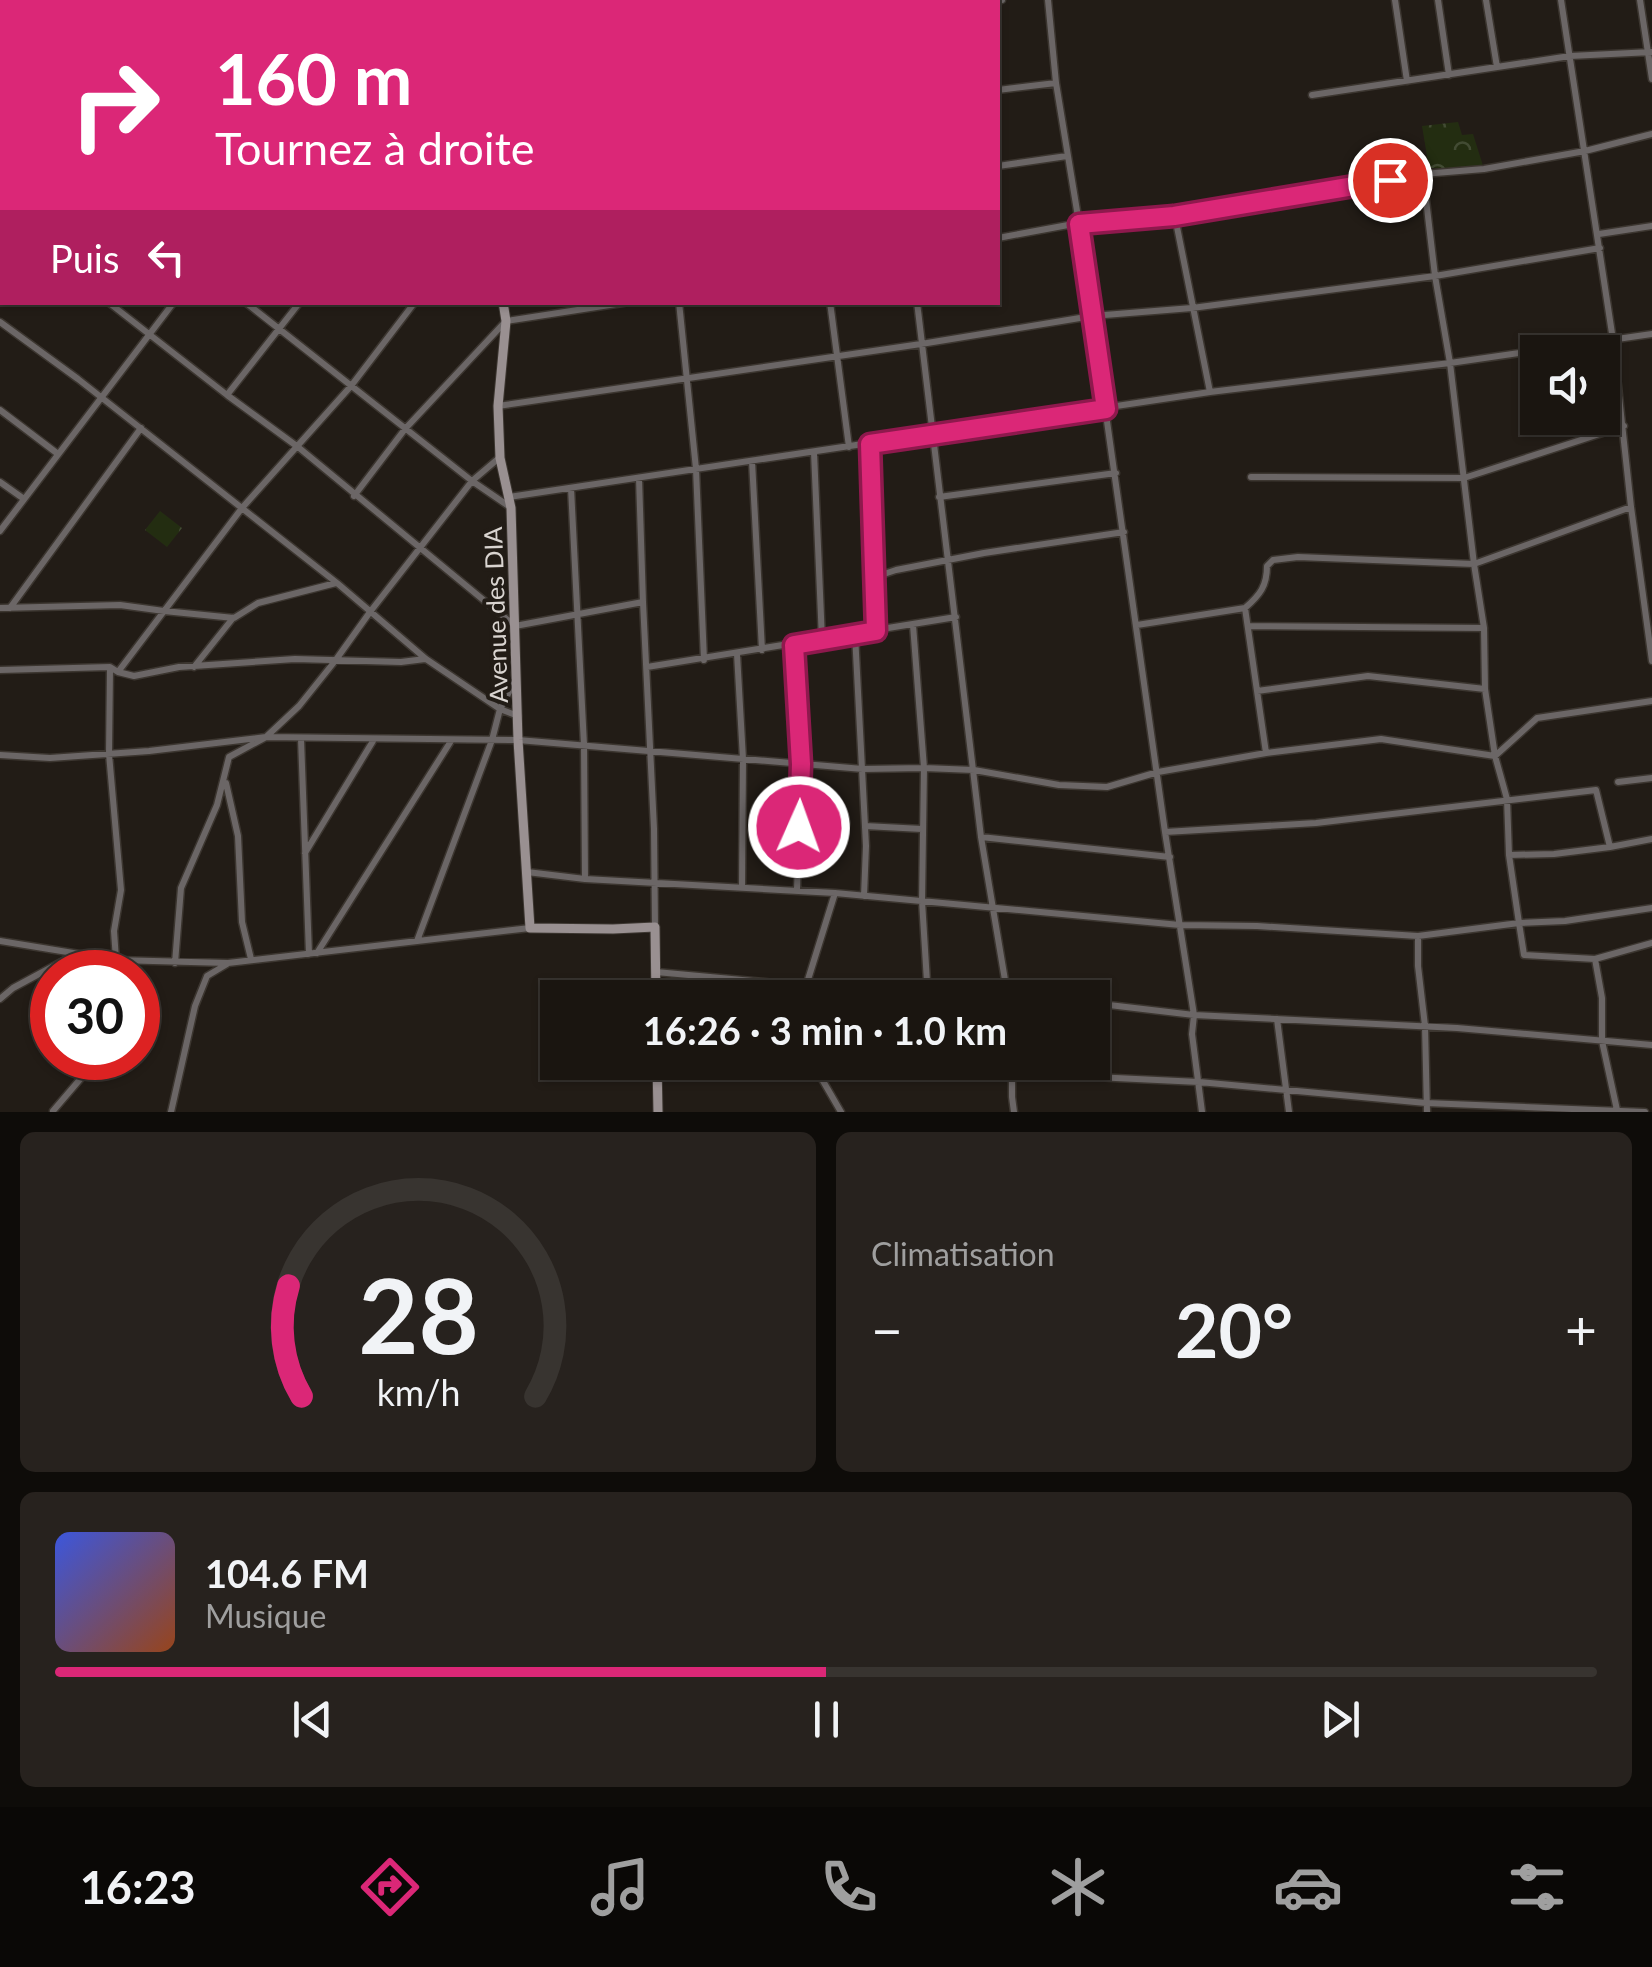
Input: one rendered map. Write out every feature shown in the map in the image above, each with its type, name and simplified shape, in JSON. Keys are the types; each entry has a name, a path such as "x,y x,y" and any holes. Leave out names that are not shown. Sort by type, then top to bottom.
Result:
{"street":[{"path":"1048,0 1056,83 1194,1015 1192,1034 1202,1112"},
{"path":"1395,0 1407,81"},
{"path":"1438,0 1449,74"},
{"path":"1486,0 1497,67"},
{"path":"1561,0 1612,335"},
{"path":"1640,0 1652,78"},
{"path":"1312,95 1570,56 1650,52"},
{"path":"1000,90 1056,83"},
{"path":"1000,238 1079,224 1174,216 1422,174 1484,169 1652,134"},
{"path":"1000,166 1067,156"},
{"path":"1422,174 1484,628 1484,689 1507,800 1508,855 1524,955 1595,959 1652,943"},
{"path":"1174,216 1210,392"},
{"path":"1598,234 1652,226"},
{"path":"498,406 1092,316 1192,308 1435,276 1600,248"},
{"path":"112,305 298,447 515,626 642,602"},
{"path":"0,530 172,305"},
{"path":"249,305 472,482 510,502 571,488 1210,392 1520,353"},
{"path":"227,395 298,305"},
{"path":"115,950 114,931 122,890 109,754 114,670 164,612 242,508 351,386 413,305"},
{"name":"Avenue des DIA","path":"503,305 506,321 498,406 500,458 510,502 518,740 530,928"},
{"path":"354,496 406,429 506,321 610,305"},
{"path":"679,305 696,469 704,660"},
{"path":"830,305 849,447"},
{"path":"917,305 982,837 1005,980"},
{"path":"0,322 337,583 426,659 500,709 518,716"},
{"path":"1620,339 1652,334"},
{"path":"1620,395 1652,661"},
{"path":"0,410 58,454"},
{"path":"1251,477 1464,478 1624,426"},
{"path":"10,608 141,428"},
{"path":"870,444 876,631"},
{"path":"814,452 822,640"},
{"path":"228,757 266,738 299,706 472,482 500,458"},
{"path":"752,462 762,650"},
{"path":"940,497 1116,472"},
{"path":"639,478 656,883 656,980"},
{"path":"0,482 24,499"},
{"path":"571,488 584,745 585,878"},
{"path":"1137,625 1245,608 1261,593 1267,580 1267,566 1273,560 1298,557 1474,564 1631,507"},
{"path":"875,577 948,560 1124,532"},
{"path":"1640,572 1652,570"},
{"path":"194,666 234,618 258,603 337,583"},
{"path":"0,608 120,604 234,618"},
{"path":"1245,608 1266,753"},
{"path":"647,667 956,618"},
{"path":"913,624 924,768 922,901 927,980"},
{"path":"1248,626 1484,628"},
{"path":"855,634 865,826 864,896"},
{"path":"794,645 801,764 796,890"},
{"path":"737,654 743,759 742,887"},
{"path":"0,670 114,670 134,676 179,667 295,659 426,659"},
{"path":"1257,691 1368,676 1484,689"},
{"path":"417,941 500,709 516,678"},
{"path":"0,755 50,758 266,738 518,740 863,769 974,770 1059,785 1108,787 1158,772 1266,753 1381,739 1495,756 1538,718 1652,701"},
{"path":"301,738 313,953"},
{"path":"305,854 374,740"},
{"path":"313,953 452,740"},
{"path":"228,757 225,788 238,836 242,922 251,959"},
{"path":"175,963 181,888 217,805 228,757"},
{"path":"1618,782 1652,778"},
{"path":"1165,832 1316,823 1596,790 1610,847"},
{"path":"865,826 922,829"},
{"path":"982,837 1170,857"},
{"path":"1508,855 1554,854 1652,840"},
{"path":"526,872 836,893 1180,924 1418,936 1652,908"},
{"path":"808,980 836,893"},
{"path":"160,962 228,963 530,928 655,926"},
{"path":"1418,936 1426,1107"},
{"path":"0,940 65,950"},
{"path":"1595,959 1602,998 1602,1041 1617,1110"},
{"path":"172,1112 195,1006 207,976 228,963"},
{"path":"656,972 742,980"},
{"path":"0,999 30,979"},
{"path":"1110,1005 1194,1015 1425,1026 1652,1045"},
{"path":"1277,1019 1289,1112"},
{"path":"1110,1078 1198,1082 1426,1107 1646,1112"},
{"path":"53,1111 79,1080"},
{"path":"658,1080 658,1112"},
{"path":"822,1080 840,1112"},
{"path":"1012,1080 1014,1112"}],"green space":[{"path":"1458,122 1462,135 1473,134 1484,169 1429,168 1422,126"},
{"path":"160,511 182,528 167,547 145,530"}],"route":[{"path":"799,827 801,764 794,645 876,631 870,444 1106,409 1079,224 1174,216 1390,180"}]}
